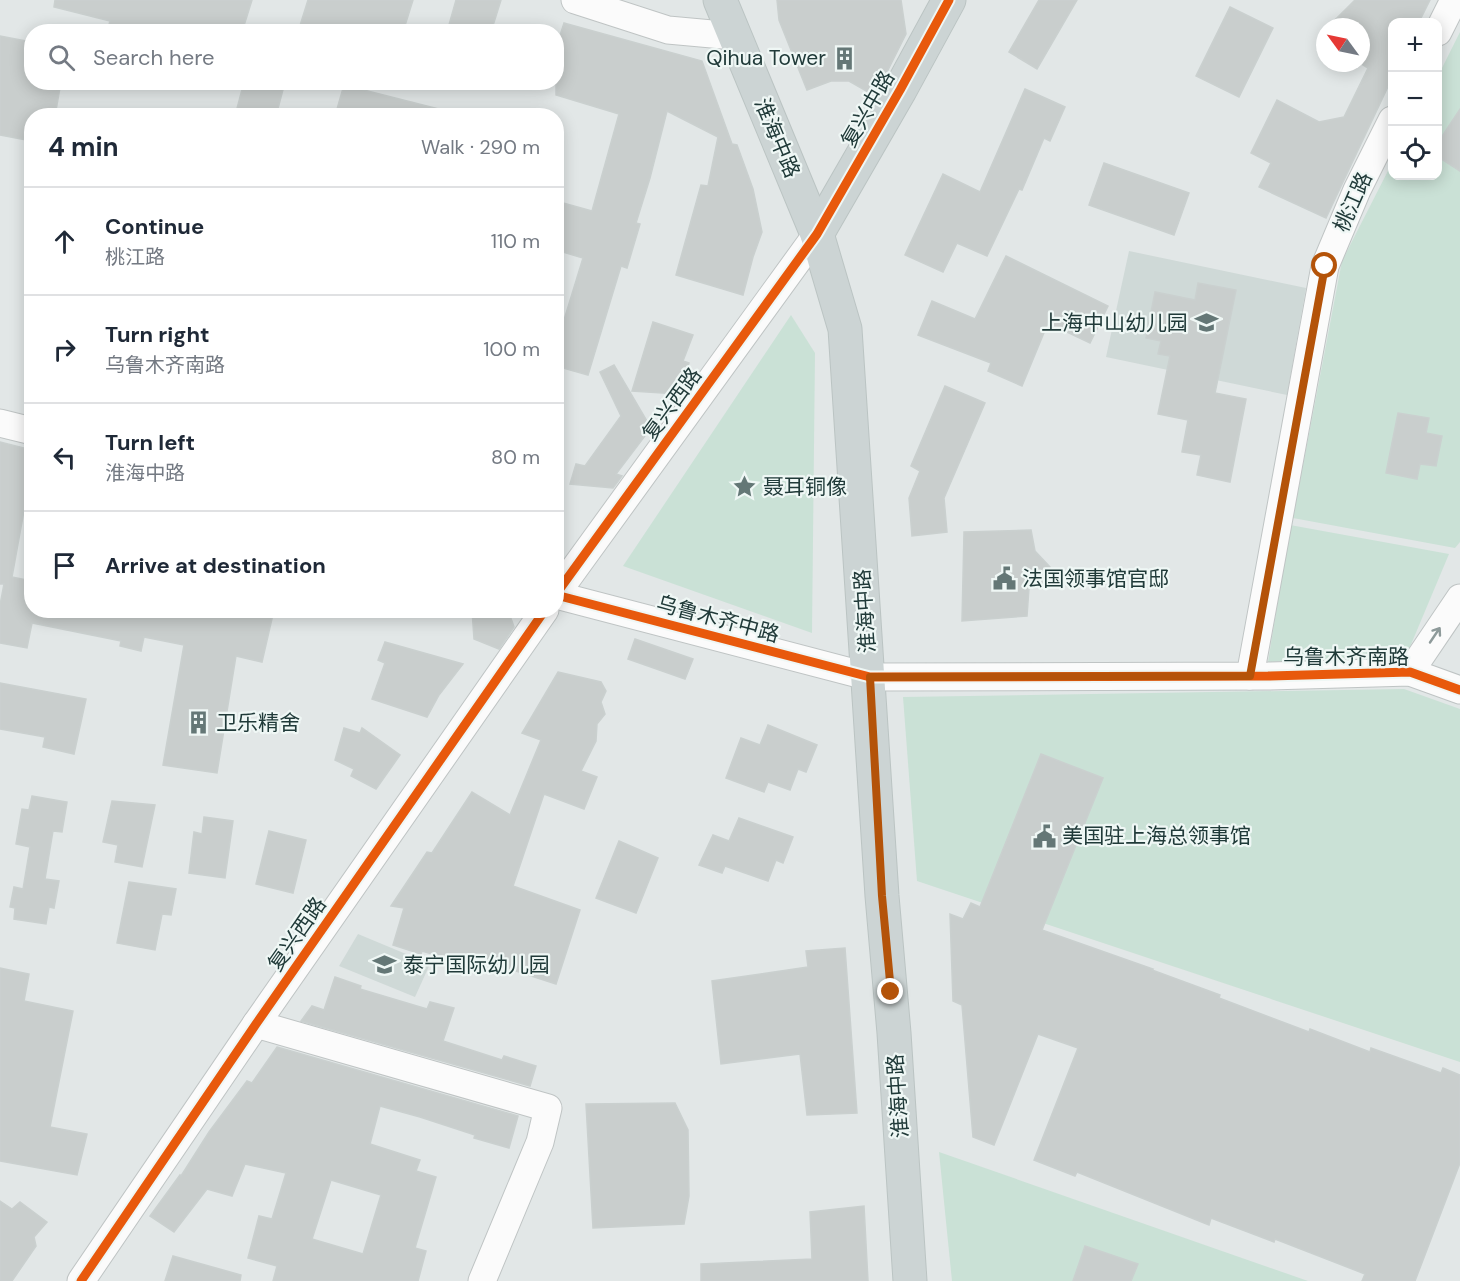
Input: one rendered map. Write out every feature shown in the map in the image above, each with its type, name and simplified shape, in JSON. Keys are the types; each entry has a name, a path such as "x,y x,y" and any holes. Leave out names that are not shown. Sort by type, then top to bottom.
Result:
{"main road":[{"name":"淮海中路","path":"720,0 817,234 845,329 910,1281"},
{"name":"复兴中路","path":"817,234 949,0"}],"street":[{"path":"575,0 668,30 734,36"},
{"path":"1442,23 1454,0"},
{"name":"桃江路","path":"1250,676 1325,266 1357,190 1389,126"},
{"name":"复兴西路","path":"564,584 817,234"},
{"path":"0,423 24,429"},
{"name":"乌鲁木齐中路","path":"564,597 870,677"},
{"path":"1410,672 1460,598"},
{"name":"复兴西路","path":"81,1281 256,1024 539,618"},
{"name":"乌鲁木齐南路","path":"870,677 1250,676 1410,672 1460,690"},
{"path":"256,1024 548,1108 540,1142 482,1281"}],"shaded area":[{"name":"上海中山幼儿园","path":"1129,251 1306,288 1287,395 1106,357"},
{"name":"泰宁国际幼儿园","path":"358,934 430,964 415,997 339,966"}],"green space":[{"path":"1460,32 1460,542 1455,548 1293,518 1342,261 1388,171 1388,180 1442,180 1442,68"},
{"path":"791,315 815,353 812,633 623,566"},
{"path":"1290,525 1449,554 1407,654 1268,662"},
{"path":"1404,689 1460,709 1460,1062 917,881 903,697"},
{"path":"939,1152 1308,1281 952,1281"}],"building":[{"path":"55,0 252,0 244,24 109,24 110,21 54,7"},
{"path":"308,0 413,0 406,24 300,24"},
{"path":"456,0 501,0 494,24 449,24"},
{"name":"Qihua Tower","path":"777,0 901,0 906,34 875,96 849,81 831,81 807,90 779,20"},
{"path":"1039,0 1077,0 1037,69 1009,52"},
{"path":"1355,0 1430,0 1421,18 1388,18 1388,86 1326,218 1259,187 1271,163 1251,153 1277,100 1319,122 1344,117 1366,72 1370,72 1370,18 1337,18"},
{"path":"1230,7 1273,28 1239,97 1196,76"},
{"path":"564,24 702,61 732,144 737,145 753,189 762,232 743,295 676,275 701,185 708,186 718,137 667,111 636,223 640,224 627,268 621,266 588,375 564,368 564,320 583,258 564,252 564,203 592,211 619,114 556,95 556,90 564,90"},
{"path":"0,36 24,40 24,90 60,90 56,108 24,108 24,140 0,135"},
{"path":"1025,89 1065,107 1050,141 1044,138 1022,190 1019,189 987,256 957,243 943,272 905,255 943,174 980,192"},
{"path":"242,90 283,90 278,108 237,108"},
{"path":"343,90 364,90 435,108 337,108"},
{"path":"1460,109 1460,171 1442,159 1442,136"},
{"path":"1104,163 1189,193 1174,235 1089,205"},
{"path":"1006,256 1108,306 1090,343 1048,323 1022,386 988,371 991,363 918,335 932,301 975,319"},
{"path":"1198,283 1236,290 1215,393 1246,399 1230,482 1197,475 1201,455 1182,452 1188,420 1158,414 1170,356 1158,354 1161,341 1146,338 1155,292 1195,300"},
{"path":"653,322 693,335 683,361 689,363 678,394 632,391"},
{"path":"614,365 651,428 616,474 622,476 613,488 570,484 576,464 585,466 621,416 600,372"},
{"path":"945,386 985,403 944,498 947,532 912,536 909,498 920,471 911,466"},
{"path":"1398,413 1429,418 1426,433 1442,436 1436,466 1420,464 1417,479 1386,473"},
{"path":"0,442 24,448 24,511 12,577 24,579 24,618 272,618 262,662 236,656 217,773 163,765 184,645 144,637 141,651 120,646 121,641 32,623 27,648 0,643 0,605 4,584 0,584"},
{"name":"法国领事馆官邸","path":"1031,530 1035,551 1050,567 1042,584 1029,588 1027,616 962,621 964,532"},
{"path":"473,618 511,618 514,627 499,649 474,639"},
{"path":"635,639 693,659 685,679 628,659"},
{"path":"385,642 463,664 439,695 427,717 372,699 385,663 378,660"},
{"path":"558,672 601,682 606,691 601,702 605,714 597,724 596,741 581,771 597,777 584,809 544,794 513,886 580,910 556,984 485,961 482,969 393,945 404,908 391,906 427,852 432,853 472,792 510,815 541,740 522,733"},
{"path":"0,683 86,699 74,754 43,747 45,737 0,729"},
{"path":"768,725 817,745 806,772 798,769 790,790 768,782 764,792 726,778 741,738 760,745"},
{"path":"344,728 360,733 362,728 400,755 376,789 351,776 354,769 335,760"},
{"path":"1041,754 1103,778 1042,930 1153,969 1220,995 1219,998 1309,1032 1310,1029 1370,1052 1371,1048 1441,1073 1443,1068 1460,1075 1460,1163 1415,1281 1362,1281 1365,1274 1275,1239 1274,1242 1211,1218 1209,1225 1077,1172 1075,1176 1034,1160 1078,1048 1038,1034 994,1145 973,1137 962,1005 953,1001 950,914 963,919 971,903 980,907"},
{"path":"32,796 67,802 62,832 53,831 45,879 59,881 54,908 49,907 46,924 14,919 15,908 10,907 14,887 23,889 30,847 16,844 22,809 29,810"},
{"path":"112,801 155,805 142,867 115,862 118,845 103,842"},
{"path":"204,817 233,821 225,878 189,873 194,832 202,834"},
{"path":"739,818 793,837 783,863 776,860 768,881 725,866 722,873 699,865 713,835 729,841"},
{"path":"269,831 306,840 293,893 256,884"},
{"path":"619,841 658,858 636,913 596,898"},
{"path":"129,882 176,889 171,915 162,914 155,950 117,943"},
{"path":"845,948 857,1113 807,1115 800,1054 721,1064 712,981 808,967 806,951"},
{"path":"0,968 29,974 24,1001 73,1011 50,1127 87,1134 77,1175 0,1161"},
{"path":"335,977 361,986 360,989 427,1009 430,1002 454,1008 443,1041 502,1060 504,1056 536,1066 530,1086 301,1021 312,1006 324,1010"},
{"path":"277,1047 518,1116 509,1148 474,1138 475,1135 420,1117 380,1106 370,1144 420,1160 416,1171 436,1177 415,1248 426,1251 418,1281 273,1281 277,1266 248,1258 259,1216 272,1219 286,1173 245,1164 232,1196 207,1189 174,1232 150,1216 181,1176 209,1132 247,1081 252,1083","holes":["331,1180 381,1195 363,1254 312,1239"]},
{"path":"675,1103 688,1130 689,1196 684,1224 593,1228 586,1104"},
{"path":"0,1201 12,1209 20,1202 47,1222 34,1237 36,1246 12,1281 0,1281"},
{"path":"864,1206 868,1281 701,1281 701,1264 812,1259 810,1212"},
{"path":"1085,1246 1138,1264 1131,1281 1073,1281"},
{"path":"173,1256 241,1275 240,1281 165,1281"}],"cycle path":[{"path":"564,583 817,234 949,0"},
{"path":"564,597 870,677 1268,676 1410,672 1460,690"},
{"path":"81,1281 256,1024 539,618"}],"place":[{"name":"Qihua Tower","path":"844,58"},
{"name":"上海中山幼儿园","path":"1206,323"},
{"name":"聂耳铜像","path":"745,487"},
{"name":"法国领事馆官邸","path":"1004,579"},
{"name":"卫乐精舍","path":"198,723"},
{"name":"美国驻上海总领事馆","path":"1044,836"},
{"name":"泰宁国际幼儿园","path":"385,965"}],"route":[{"path":"891,992 882,896 870,677 1250,676 1325,266"}]}
